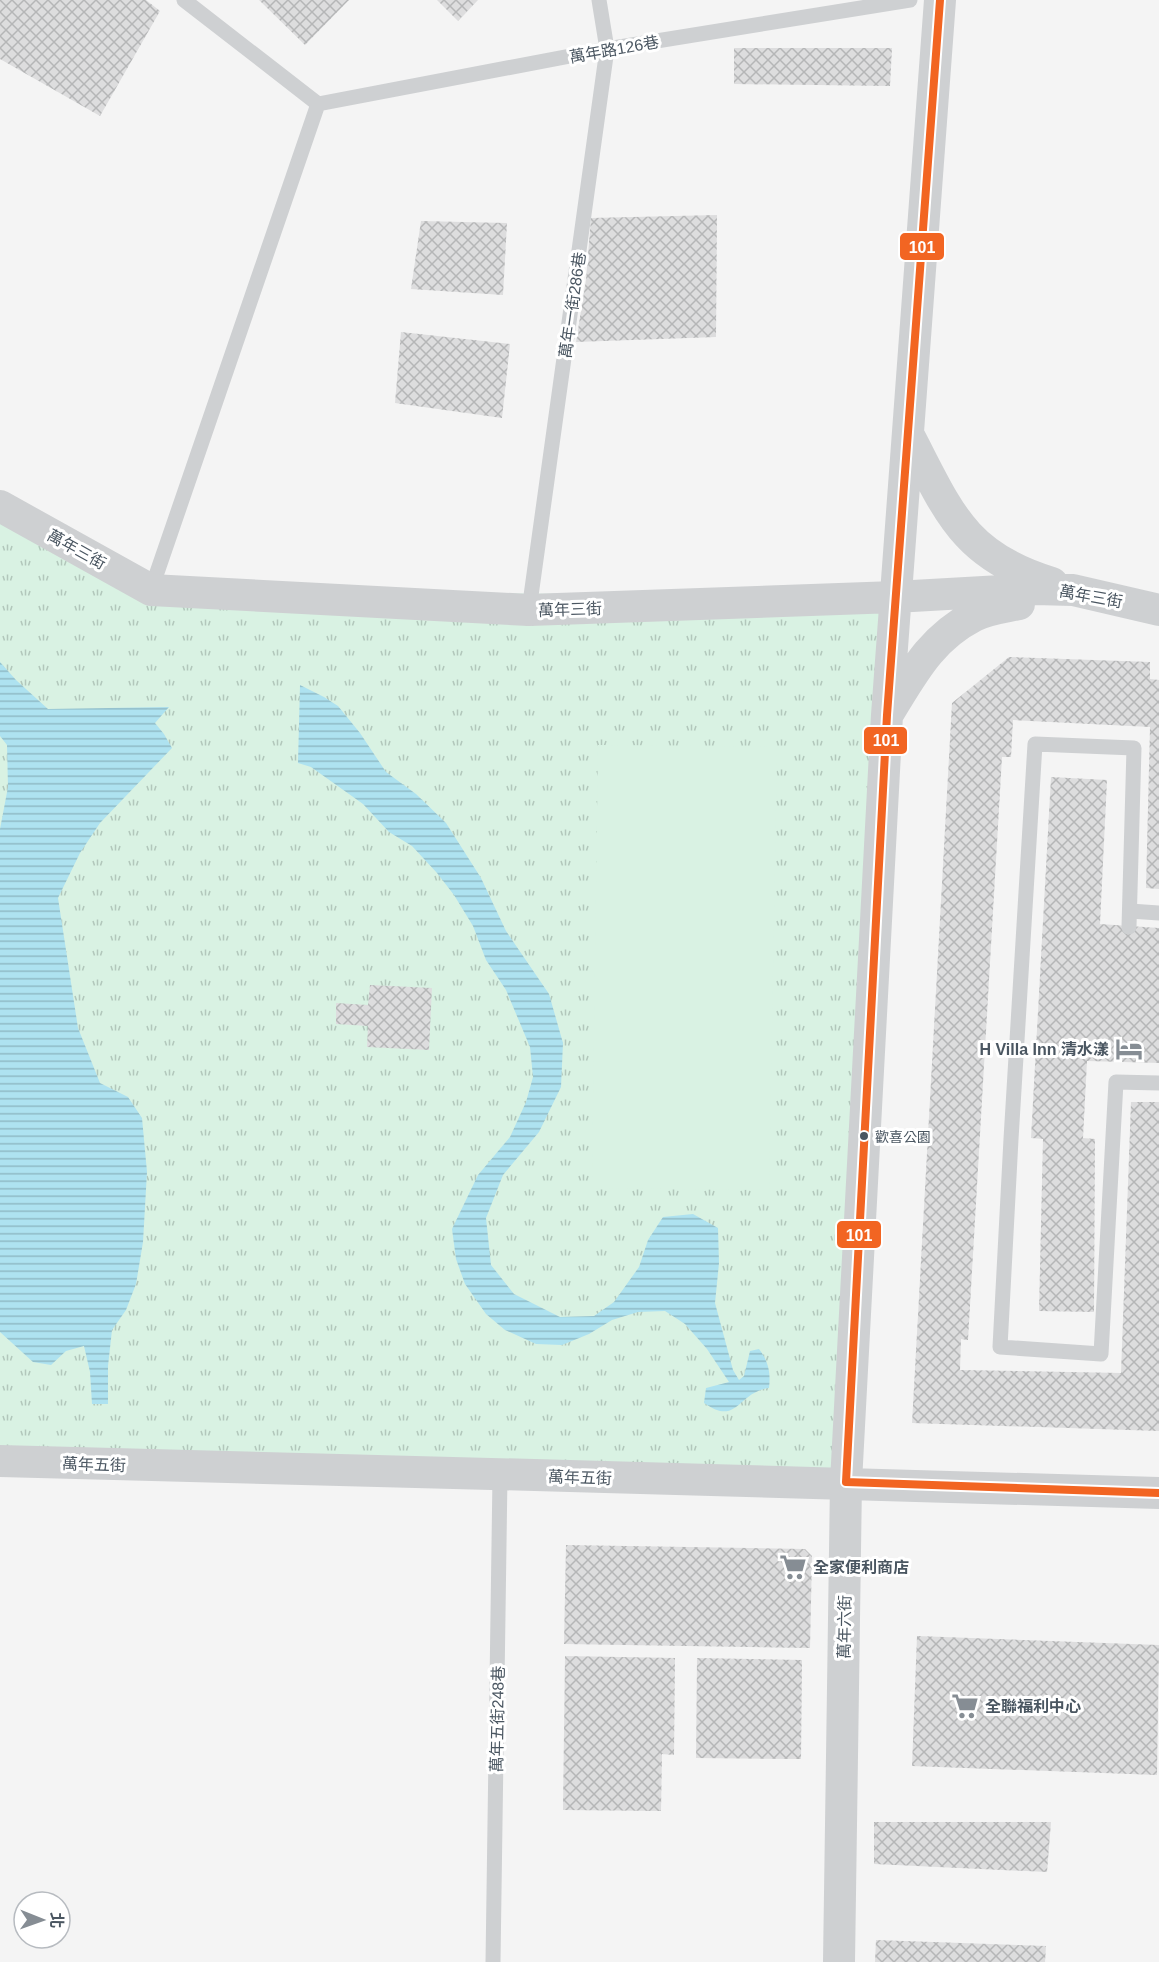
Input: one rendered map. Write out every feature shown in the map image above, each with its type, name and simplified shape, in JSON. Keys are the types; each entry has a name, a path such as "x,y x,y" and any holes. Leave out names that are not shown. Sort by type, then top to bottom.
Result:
{"street":[{"name":"萬年六街","path":"839,1962 846,1482 887,715 940,0"},
{"path":"908,434 958,525 976,545 1000,562 1027,576 1072,590"},
{"name":"萬年三街","path":"0,506 151,590 529,610 895,597 1035,589 1072,590 1159,610"},
{"path":"887,715 917,667 941,637 976,615 1072,590"},
{"name":"萬年五街","path":"0,1461 688,1480 846,1482 1159,1493"}],"lane":[{"path":"151,590 318,104 184,0"},
{"name":"萬年一街286巷","path":"529,610 607,49 599,0"},
{"name":"萬年路126巷","path":"318,104 607,49 910,0"},
{"path":"1159,913 1129,919 1134,748 1035,744 1000,1347 1101,1354 1116,1082 1159,1083"},
{"name":"萬年五街248巷","path":"493,1962 501,1475"}],"green space":[{"name":"歡喜公園","path":"0,506 151,590 895,597 846,1482 0,1461"},
{"path":"598,745 777,747 769,1190 592,1188"}],"water":[{"path":"0,662 48,709 169,707 155,723 172,748 100,823 80,853 58,898 78,1028 100,1083 128,1097 142,1118 147,1172 143,1242 136,1284 126,1310 112,1330 108,1366 108,1404 92,1404 90,1372 84,1346 66,1351 51,1365 33,1362 0,1332 0,829 8,787 7,745 0,736"},
{"path":"300,685 338,706 360,733 386,772 416,794 446,823 481,878 506,931 549,994 563,1043 561,1087 539,1132 503,1175 486,1218 491,1265 514,1294 560,1317 594,1316 614,1302 639,1267 648,1240 663,1217 693,1214 718,1228 719,1263 715,1303 733,1370 739,1380 744,1376 750,1351 759,1349 768,1367 769,1388 750,1395 731,1410 715,1409 704,1403 706,1388 729,1382 707,1349 685,1324 665,1311 638,1312 612,1320 589,1334 562,1345 536,1344 505,1330 486,1314 465,1284 456,1259 452,1229 478,1175 510,1137 526,1102 533,1077 530,1047 506,990 486,960 473,926 437,873 412,846 389,832 363,804 311,767 298,763"}],"building":[{"path":"0,0 146,0 160,11 100,116 0,59"},
{"path":"259,0 349,0 305,45"},
{"path":"437,0 478,0 458,21"},
{"path":"734,48 892,48 890,86 734,84"},
{"path":"717,215 716,337 576,342 586,280 591,218"},
{"path":"421,221 507,223 503,295 411,289"},
{"path":"401,332 510,344 502,418 395,403"},
{"path":"1009,657 1150,662 1150,679 1159,680 1159,889 1146,888 1150,727 1013,720 1011,757 1002,757 968,1340 961,1339 960,1370 1121,1373 1131,1102 1159,1102 1159,1431 912,1423 952,703"},
{"path":"1051,777 1107,780 1100,924 1159,928 1159,1063 1087,1061 1083,1138 1095,1139 1094,1312 1039,1311 1043,1139 1031,1138"},
{"path":"370,985 432,988 429,1050 367,1047 368,1026 336,1024 336,1003 368,1005"},
{"path":"566,1545 805,1549 812,1556 810,1648 564,1644"},
{"path":"917,1636 1159,1645 1157,1775 912,1766"},
{"path":"565,1656 675,1658 674,1755 662,1754 661,1811 563,1810"},
{"path":"697,1658 802,1660 801,1759 696,1758"},
{"path":"874,1822 1051,1822 1047,1872 874,1864"},
{"path":"876,1940 1046,1946 1045,1962 875,1962"}],"transit line":[{"name":"101","path":"846,1482 887,715 940,0"},
{"name":"101","path":"846,1482 1159,1493"}],"place":[{"name":"H Villa Inn 清水漾","path":"1129,1049"},
{"name":"歡喜公園","path":"864,1136"},
{"name":"全家便利商店","path":"793,1567"},
{"name":"全聯福利中心","path":"965,1706"}]}
